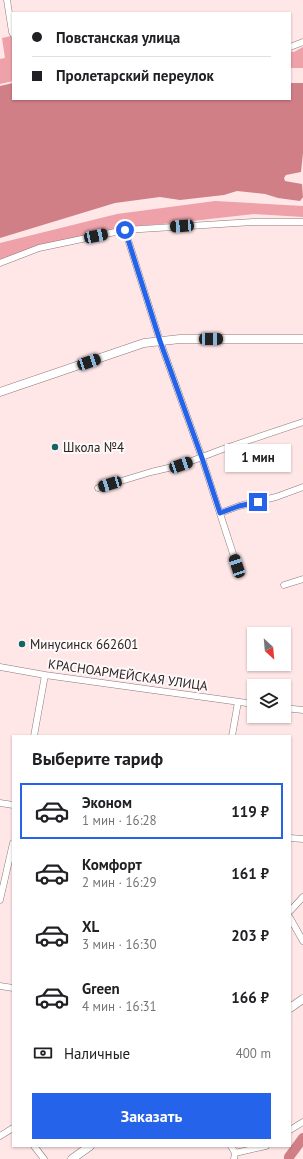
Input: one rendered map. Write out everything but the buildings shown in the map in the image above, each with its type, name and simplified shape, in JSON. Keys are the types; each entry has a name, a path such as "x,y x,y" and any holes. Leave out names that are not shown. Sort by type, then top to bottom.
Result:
{"street":[{"path":"7,0 12,32"},
{"path":"291,47 303,42"},
{"path":"0,263 39,248 125,230 253,222 303,222"},
{"path":"125,230 160,341 202,458 237,566"},
{"path":"0,392 144,343 180,339 303,339"},
{"path":"98,488 151,472 181,465 303,422"},
{"path":"220,513 239,506 276,497 303,487"},
{"path":"284,585 303,579"},
{"name":"КРАСНОАРМЕЙСКАЯ УЛИЦА","path":"0,667 45,675 247,703"},
{"path":"34,735 45,675"},
{"path":"232,735 238,702"},
{"path":"291,709 303,710"},
{"path":"0,803 12,805"},
{"path":"291,838 303,839"},
{"path":"0,900 12,847"},
{"path":"291,910 303,897"},
{"path":"291,920 303,941"},
{"path":"0,986 12,988"},
{"path":"291,1007 303,999"},
{"path":"291,1129 303,1122"},
{"path":"0,1136 12,1129"},
{"path":"35,1147 44,1159"},
{"path":"72,1159 89,1147"},
{"path":"235,1156 263,1147"}],"shaded area":[{"path":"11,36 12,38 12,81 0,84 0,59 5,58 2,38"},
{"path":"303,47 303,68 291,68 291,51 294,52"},
{"path":"12,83 12,100 291,100 291,83 303,83 303,153 301,172 286,175 284,178 285,181 302,184 303,197 300,201 278,198 265,194 237,191 224,195 180,200 160,197 115,203 0,238 0,86"},
{"path":"215,201 303,206 303,217 254,214 124,227 0,261 0,243 117,214"}],"waterway":[{"path":"289,1159 303,1138"}],"place":[{"name":"Школа №4","path":"55,447"},
{"name":"Минусинск 662601","path":"22,644"}],"route":[{"path":"125,230 160,341 220,513 239,506 258,502"}]}
